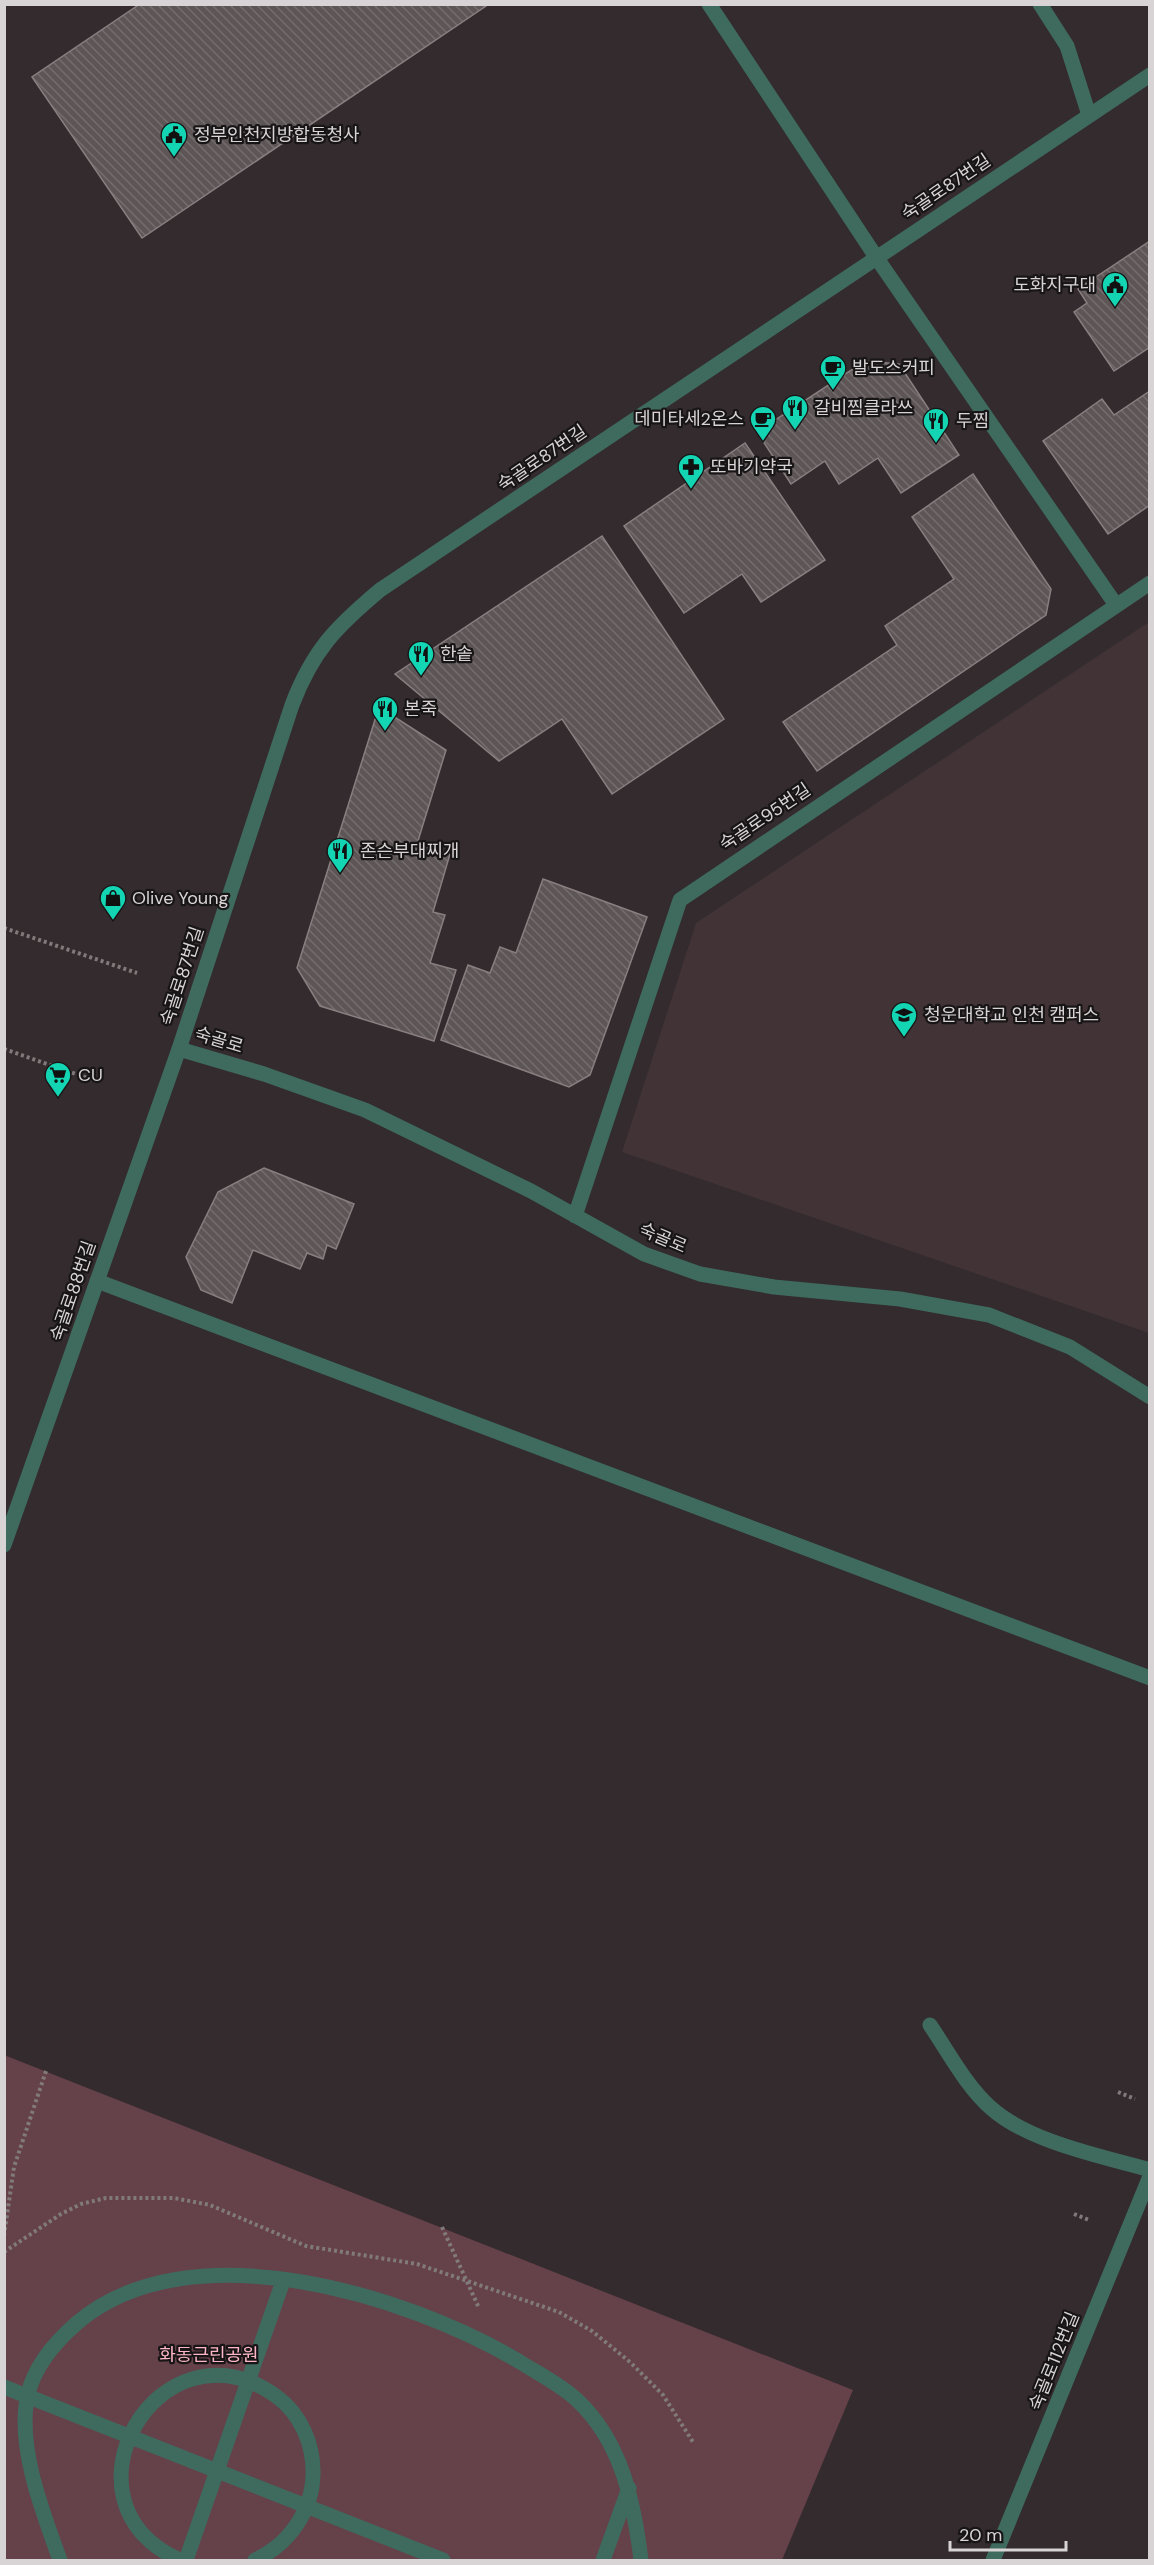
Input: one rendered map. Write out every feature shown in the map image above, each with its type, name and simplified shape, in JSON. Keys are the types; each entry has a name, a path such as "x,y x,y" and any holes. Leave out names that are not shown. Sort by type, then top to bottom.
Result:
{"street":[{"path":"709,4 876,257 1116,605"},
{"path":"1040,4 1067,46 1089,115"},
{"name":"숙골로87번길","path":"179,1049 292,705 305,671 325,641 380,590 1149,75"},
{"name":"숙골로95번길","path":"575,1216 680,900 1149,583"},
{"name":"숙골로","path":"179,1049 264,1074 365,1110 531,1191 644,1254 700,1274 774,1287 900,1299 989,1315 1070,1347 1149,1397"},
{"name":"숙골로88번길","path":"4,1545 179,1049"},
{"path":"97,1281 1149,1678"},
{"path":"930,2025 973,2088 991,2108 1007,2119 1031,2132 1089,2153 1149,2170"},
{"name":"숙골로112번길","path":"993,2560 1149,2176"},
{"path":"60,2560 36,2491 27,2438 28,2395 43,2358 62,2336 111,2299 142,2287 204,2277 284,2280 383,2300 436,2319 498,2350 546,2378 577,2401 615,2453 629,2488 641,2560"},
{"path":"186,2560 284,2280"},
{"path":"180,2560 149,2540 135,2523 126,2504 121,2482 121,2460 128,2436 137,2418 153,2400 172,2387 194,2378 217,2376 249,2380 282,2401 297,2418 308,2439 313,2474 306,2508 294,2529 278,2547 255,2560"},
{"path":"4,2387 217,2473 443,2560"},
{"path":"603,2560 629,2488"}],"path":[{"path":"4,928 137,973"},
{"path":"4,1049 96,1081"},
{"path":"4,2236 14,2167 46,2072"},
{"path":"1118,2092 1135,2099"},
{"path":"1074,2214 1089,2220"},
{"path":"442,2228 498,2350"}],"shaded area":[{"name":"청운대학교 인천 캠퍼스","path":"1149,622 1149,1333 622,1152 696,923"}],"green space":[{"name":"화동근린공원","path":"4,2055 853,2390 782,2560 5,2560"}],"building":[{"name":"정부인천지방합동청사","path":"140,4 489,4 142,238 32,77"},
{"name":"도화지구대","path":"1150,241 1150,347 1114,371 1074,312 1087,303 1078,289"},
{"path":"865,361 899,364 959,455 901,493 878,458 839,484 825,461 791,484 757,432"},
{"path":"1150,391 1150,505 1108,534 1043,441 1102,399 1114,415"},
{"path":"745,443 825,560 761,602 742,574 684,613 624,526"},
{"path":"973,474 1051,589 1046,615 817,771 783,722 897,645 885,626 954,579 912,517"},
{"path":"602,536 724,719 612,794 562,719 499,761 395,674"},
{"path":"379,707 446,750 417,844 450,854 433,912 445,915 430,963 456,970 434,1041 320,1006 297,968"},
{"path":"543,879 647,917 590,1075 569,1087 441,1040 468,965 490,973 500,947 516,953"},
{"path":"264,1168 354,1204 336,1249 327,1245 323,1259 307,1253 300,1269 253,1250 232,1303 201,1290 186,1257 218,1192"}],"place":[{"name":"정부인천지방합동청사","path":"174,158"},
{"name":"도화지구대","path":"1115,308"},
{"name":"발도스커피","path":"833,391"},
{"name":"갈비찜클라쓰","path":"795,431"},
{"name":"데미타세2온스","path":"763,442"},
{"name":"두찜","path":"936,444"},
{"name":"또바기약국","path":"691,490"},
{"name":"한솥","path":"421,677"},
{"name":"본죽","path":"385,732"},
{"name":"존슨부대찌개","path":"340,874"},
{"name":"Olive Young","path":"113,921"},
{"name":"청운대학교 인천 캠퍼스","path":"904,1038"},
{"name":"CU","path":"58,1098"}]}
